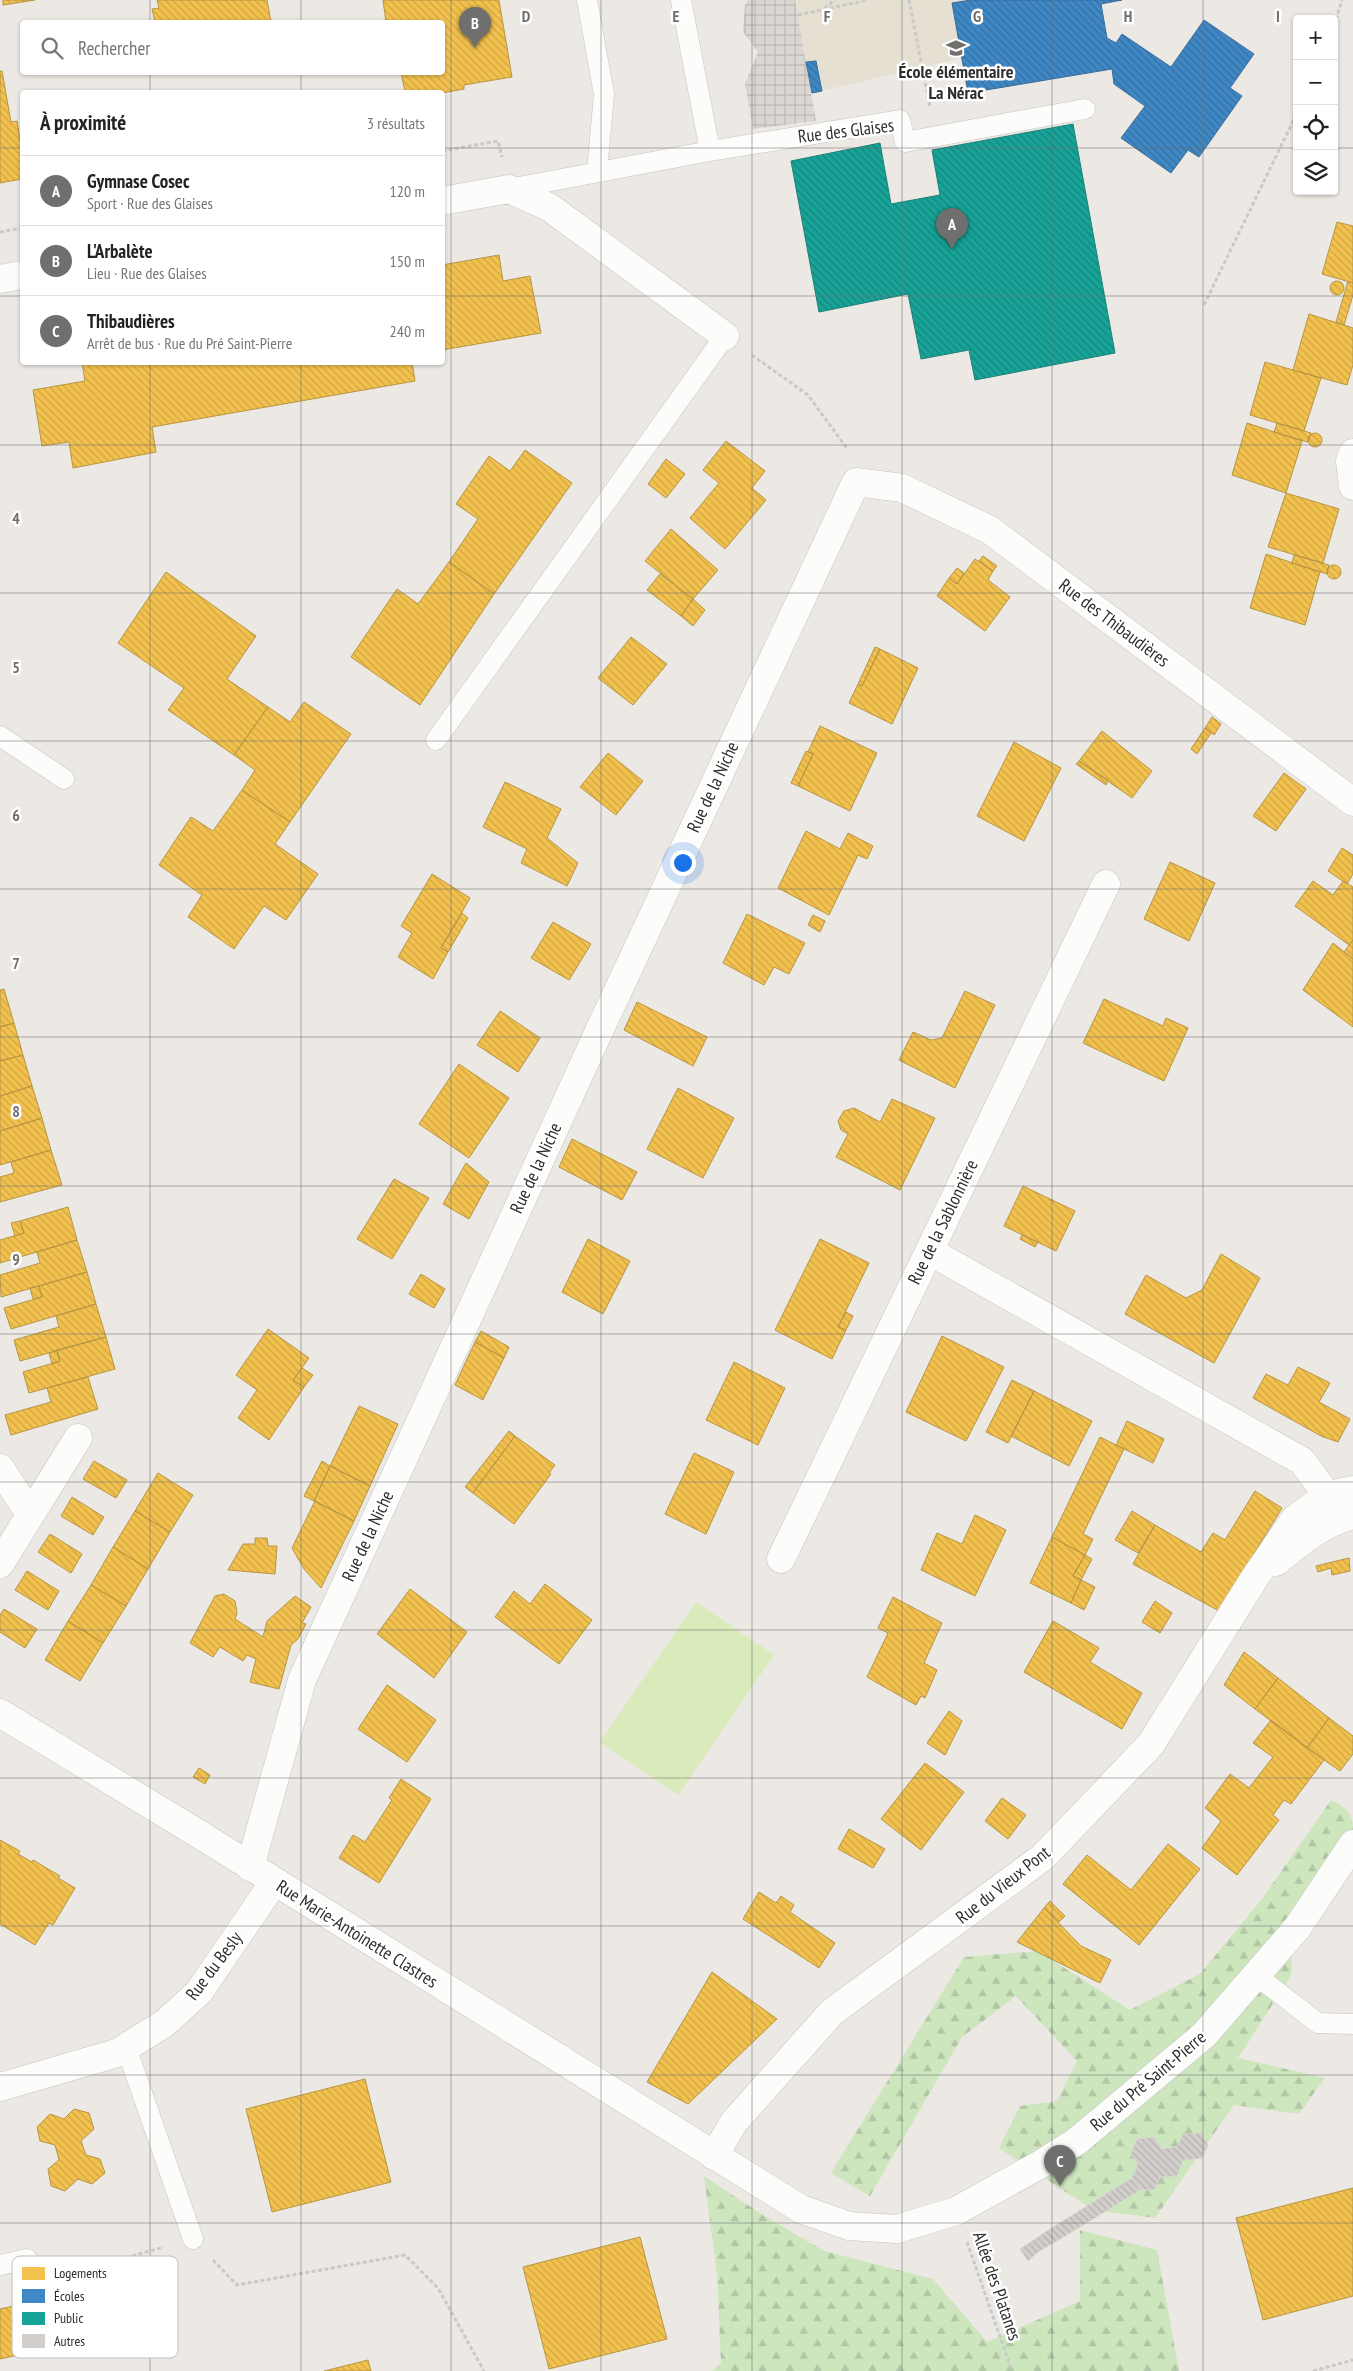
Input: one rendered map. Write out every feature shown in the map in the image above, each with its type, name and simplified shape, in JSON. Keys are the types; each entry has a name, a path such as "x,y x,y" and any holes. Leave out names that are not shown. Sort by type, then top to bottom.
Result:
{"street":[{"name":"Rue des Glaises","path":"445,200 509,189"},
{"path":"509,189 549,208 725,336"},
{"path":"0,279 20,275"},
{"path":"1353,453 1350,461 1353,486"},
{"name":"Rue des Thibaudières","path":"856,482 902,488 990,530 1353,802"},
{"name":"Rue de la Niche","path":"250,1867 302,1680 596,1038 856,482"},
{"name":"Rue de la Sablonnière","path":"781,1559 1106,884"},
{"path":"929,1251 1302,1461 1340,1492 1347,1517"},
{"path":"0,1564 78,1438"},
{"path":"0,1468 30,1514"},
{"name":"Rue du Vieux Pont","path":"714,2156 734,2122 832,2012 1043,1857 1152,1744 1254,1579 1295,1519 1340,1492"},
{"name":"Rue du Vieux Pont","path":"1254,1579 1305,1539 1347,1517"},
{"name":"Rue Marie-Antoinette Clastres","path":"0,1713 714,2156"},
{"name":"Rue du Pré Saint-Pierre","path":"714,2156 801,2209 849,2226 897,2229 956,2211 1041,2164 1077,2141 1204,2035 1297,1928 1353,1844"},
{"name":"Rue du Besly","path":"0,2087 117,2053 165,2023 199,1992 274,1882"}],"lane":[{"path":"586,0 604,94 597,172"},
{"path":"681,0 710,151"},
{"name":"Rue des Glaises","path":"509,189 710,151 900,120 904,142 1085,110"},
{"path":"436,740 725,336"},
{"path":"0,736 64,778"},
{"path":"1256,1976 1318,2023 1353,2024"},
{"path":"126,2047 193,2239"}],"path":[{"path":"821,10 834,0"},
{"path":"798,15 868,0"},
{"path":"909,0 936,137"},
{"path":"1337,15 1342,0"},
{"path":"1204,305 1293,121"},
{"path":"445,150 498,141 509,189"},
{"path":"0,232 20,228"},
{"path":"725,336 808,395 854,458 856,482"},
{"name":"Allée des Platanes","path":"956,2211 1012,2371"},
{"path":"132,2256 193,2239 237,2285 405,2255 438,2288 484,2371"},
{"path":"1313,2371 1353,2360"}],"shaded area":[{"path":"748,0 795,0 816,121 753,129 745,84 758,52 743,32 745,5"},
{"name":"École élémentaire La Nérac","path":"795,0 1122,0 1101,4 1112,69 968,93 962,58 812,93"}],"green space":[{"path":"696,1602 774,1655 678,1795 600,1742"},
{"path":"1331,1800 1350,1814 1353,1829 1294,1913 1291,1976 1238,2058 1325,2078 1299,2114 1234,2105 1155,2218 1093,2210 999,2148 1020,2106 1057,2101 1077,2061 1016,1996 962,2037 870,2196 831,2173 964,1957 1038,1951 1130,2010 1200,1974 1262,1899"},
{"path":"704,2176 763,2215 824,2251 933,2279 987,2342 1080,2301 1080,2230 1157,2250 1179,2371 712,2371 721,2363 717,2274"}],"building: Logements":[{"path":"3,0 35,0 3,5"},
{"path":"157,0 267,0 271,20 155,20 152,9 159,8"},
{"path":"383,0 499,0 512,77 464,85 464,89 445,92 445,90 405,90 402,75 445,75 445,20 386,20"},
{"path":"0,71 2,71 11,122 17,121 20,140 20,179 0,183"},
{"path":"1337,222 1353,226 1353,283 1322,274"},
{"path":"499,255 503,281 530,276 541,333 445,349 445,264"},
{"path":"1334,281 1340,281 1344,288 1340,295 1334,295 1330,291 1330,285"},
{"path":"1348,281 1353,283 1353,295 1344,325 1336,322"},
{"path":"1309,314 1353,328 1353,365 1347,385 1293,370"},
{"path":"1265,362 1321,378 1304,431 1250,415"},
{"path":"82,365 412,365 415,381 152,427 156,452 73,468 69,442 42,446 33,390 85,381"},
{"path":"1247,423 1302,441 1286,493 1232,475"},
{"path":"1277,423 1311,433 1308,442 1274,432"},
{"path":"1312,433 1318,433 1322,440 1318,447 1312,447 1308,443 1308,437"},
{"path":"726,441 765,471 752,488 766,500 725,549 690,518 719,483 703,470"},
{"path":"525,450 572,483 494,594 449,562 478,519 456,504 489,456 510,471"},
{"path":"666,459 685,474 666,498 648,484"},
{"path":"1286,493 1339,509 1323,563 1268,547"},
{"path":"671,529 718,570 693,599 645,561"},
{"path":"1266,554 1320,572 1305,625 1250,608"},
{"path":"1294,555 1329,565 1327,574 1292,563"},
{"path":"983,556 997,566 993,571 979,561"},
{"path":"975,559 993,571 988,580 1010,597 985,631 937,596 949,578 957,584"},
{"path":"449,562 494,594 420,705 351,657 397,589 418,604"},
{"path":"1331,565 1337,565 1341,572 1337,579 1331,579 1327,575 1327,569"},
{"path":"957,568 964,573 957,584 949,578"},
{"path":"166,572 256,636 227,679 268,707 234,755 168,710 184,688 118,643"},
{"path":"660,574 693,599 681,616 647,590"},
{"path":"693,599 705,610 693,626 681,616"},
{"path":"631,637 667,664 633,705 598,678"},
{"path":"875,647 880,649 862,686 858,684"},
{"path":"880,649 918,668 892,724 849,703 858,684 862,686"},
{"path":"304,702 351,734 290,822 242,790 255,770 234,755 268,707 290,722"},
{"path":"1212,717 1221,724 1214,735 1205,728"},
{"path":"820,726 877,753 850,811 798,786 813,754 808,752"},
{"path":"1205,728 1211,733 1197,754 1191,749"},
{"path":"1102,731 1152,771 1132,798 1079,761"},
{"path":"1014,742 1061,768 1024,841 977,816"},
{"path":"806,751 813,754 798,786 791,783"},
{"path":"608,753 643,781 616,815 580,787"},
{"path":"1079,761 1108,780 1106,785 1076,764"},
{"path":"1284,773 1306,789 1276,831 1253,816"},
{"path":"505,782 561,809 547,838 578,863 567,886 521,863 527,849 483,827"},
{"path":"242,790 290,822 275,844 318,874 286,920 264,906 234,949 188,917 202,895 159,865 191,817 213,831"},
{"path":"806,831 840,849 848,833 873,846 867,859 858,855 829,915 778,888"},
{"path":"1342,848 1353,855 1353,874 1347,884 1328,871"},
{"path":"1170,862 1215,883 1189,941 1144,919"},
{"path":"432,874 470,898 441,948 448,952 433,979 398,957 412,933 401,926"},
{"path":"1313,881 1333,895 1343,881 1353,887 1353,940 1349,945 1295,906"},
{"path":"462,913 468,918 448,952 441,948"},
{"path":"747,914 805,943 789,974 774,967 764,985 723,963"},
{"path":"813,915 825,921 820,932 808,925"},
{"path":"553,922 591,944 569,980 531,958"},
{"path":"1353,940 1353,959 1344,952"},
{"path":"1333,943 1353,959 1353,1027 1303,990"},
{"path":"4,989 14,1023 0,1027 0,990"},
{"path":"965,991 995,1005 955,1088 899,1060 913,1032 931,1040 942,1038"},
{"path":"1104,999 1163,1026 1166,1018 1188,1028 1164,1081 1083,1043"},
{"path":"637,1002 707,1037 693,1066 624,1030"},
{"path":"500,1011 540,1038 518,1072 477,1045"},
{"path":"14,1023 23,1055 0,1061 0,1027"},
{"path":"23,1055 32,1086 0,1096 0,1061"},
{"path":"459,1064 509,1098 469,1158 419,1124"},
{"path":"32,1086 42,1118 0,1131 0,1096"},
{"path":"678,1088 734,1118 703,1178 647,1149"},
{"path":"892,1099 935,1118 900,1190 836,1157 848,1134 841,1130 838,1121 844,1111 854,1108 880,1122"},
{"path":"42,1118 51,1150 0,1165 0,1131"},
{"path":"572,1139 637,1172 622,1200 559,1167"},
{"path":"51,1150 62,1185 0,1202 0,1177 14,1173 11,1162"},
{"path":"466,1163 489,1182 469,1219 443,1204"},
{"path":"394,1179 429,1198 392,1259 357,1239"},
{"path":"1023,1186 1075,1211 1056,1251 1004,1226"},
{"path":"68,1207 77,1240 0,1263 0,1240 24,1233 20,1221"},
{"path":"20,1221 24,1233 15,1236 11,1223"},
{"path":"1022,1235 1038,1242 1035,1247 1020,1239"},
{"path":"588,1239 630,1261 603,1314 562,1292"},
{"path":"820,1239 869,1263 838,1327 846,1330 832,1359 775,1330"},
{"path":"77,1240 87,1272 1,1297 0,1275 40,1263 37,1252"},
{"path":"1221,1254 1260,1278 1214,1363 1125,1314 1146,1275 1186,1298 1202,1290"},
{"path":"87,1272 96,1304 11,1329 4,1308 42,1297 39,1286"},
{"path":"421,1274 445,1289 434,1308 409,1294"},
{"path":"39,1286 42,1297 33,1299 30,1288"},
{"path":"96,1304 106,1337 20,1361 14,1340 59,1327 56,1316"},
{"path":"846,1312 853,1316 846,1330 838,1327"},
{"path":"268,1329 309,1358 293,1380 304,1387 269,1440 238,1418 257,1390 236,1375"},
{"path":"481,1331 509,1347 504,1358 475,1342"},
{"path":"942,1336 1004,1367 966,1441 906,1412"},
{"path":"106,1337 115,1369 29,1393 23,1372 60,1361 57,1350"},
{"path":"475,1342 504,1358 483,1400 455,1385"},
{"path":"57,1350 60,1361 52,1364 49,1353"},
{"path":"734,1362 785,1388 758,1445 706,1420"},
{"path":"1298,1367 1330,1383 1319,1402 1350,1419 1338,1442 1321,1436 1253,1398 1266,1374 1288,1385"},
{"path":"302,1368 313,1375 304,1387 293,1380"},
{"path":"88,1377 98,1409 11,1435 5,1415 51,1402 47,1388"},
{"path":"1012,1380 1034,1391 1008,1443 986,1432"},
{"path":"1034,1391 1092,1421 1069,1466 1011,1436"},
{"path":"359,1406 398,1424 370,1486 330,1466"},
{"path":"1127,1421 1164,1439 1153,1463 1116,1445"},
{"path":"509,1431 515,1436 473,1493 465,1487"},
{"path":"515,1436 555,1465 549,1473 551,1474 514,1524 473,1493"},
{"path":"1100,1437 1124,1449 1083,1534 1093,1539 1085,1555 1052,1537"},
{"path":"694,1453 734,1472 706,1534 665,1514"},
{"path":"94,1461 127,1480 116,1498 83,1479"},
{"path":"322,1461 330,1466 314,1501 304,1496"},
{"path":"330,1466 370,1486 354,1521 314,1501"},
{"path":"158,1473 193,1495 170,1532 135,1511"},
{"path":"1255,1491 1282,1508 1219,1611 1133,1564 1155,1525 1201,1552 1213,1533 1225,1540"},
{"path":"72,1497 104,1517 93,1535 61,1516"},
{"path":"315,1501 354,1521 321,1588 304,1569 292,1548"},
{"path":"135,1511 170,1532 148,1569 113,1547"},
{"path":"1132,1511 1155,1525 1138,1553 1115,1540"},
{"path":"975,1515 1006,1530 975,1596 921,1570 937,1533 962,1544"},
{"path":"50,1534 82,1554 71,1573 38,1552"},
{"path":"1052,1537 1085,1555 1073,1576 1081,1580 1071,1603 1030,1583"},
{"path":"255,1538 267,1538 268,1546 277,1546 275,1574 228,1570 243,1544 255,1544"},
{"path":"113,1547 148,1569 126,1606 91,1585"},
{"path":"1085,1555 1092,1559 1081,1580 1073,1576"},
{"path":"1349,1558 1350,1571 1332,1575 1331,1568 1318,1572 1316,1566"},
{"path":"27,1571 59,1591 48,1610 15,1590"},
{"path":"1081,1580 1095,1587 1084,1610 1071,1603"},
{"path":"545,1584 592,1620 559,1664 495,1617 514,1591 530,1604"},
{"path":"91,1585 126,1606 103,1643 68,1621"},
{"path":"410,1589 467,1632 434,1678 377,1634"},
{"path":"224,1594 235,1601 237,1613 235,1619 263,1637 267,1621 295,1596 311,1607 302,1623 306,1624 298,1639 291,1645 279,1689 250,1682 256,1659 247,1655 243,1661 220,1647 213,1657 190,1643 215,1596"},
{"path":"893,1597 942,1623 924,1663 937,1670 925,1698 921,1696 916,1705 867,1677 888,1633 878,1628"},
{"path":"1155,1601 1172,1613 1160,1633 1142,1622"},
{"path":"4,1609 37,1629 25,1648 0,1632 0,1615"},
{"path":"68,1621 103,1643 80,1681 45,1660"},
{"path":"1053,1621 1099,1648 1090,1662 1142,1693 1122,1729 1024,1672"},
{"path":"1244,1652 1278,1678 1255,1709 1224,1685"},
{"path":"1278,1678 1329,1718 1307,1748 1255,1709"},
{"path":"387,1685 436,1720 407,1762 358,1729"},
{"path":"949,1711 962,1721 945,1755 927,1743"},
{"path":"1329,1718 1353,1736 1353,1754 1340,1771 1307,1748"},
{"path":"1271,1720 1324,1760 1291,1804 1284,1800 1273,1815 1279,1820 1237,1875 1202,1848 1221,1821 1205,1808 1230,1774 1249,1788 1273,1757 1253,1743"},
{"path":"925,1763 964,1792 921,1850 881,1819"},
{"path":"199,1768 210,1775 205,1784 193,1777"},
{"path":"401,1779 431,1799 379,1883 339,1858 353,1835 365,1842 392,1800 389,1798"},
{"path":"1002,1798 1026,1815 1008,1839 985,1821"},
{"path":"849,1829 885,1849 873,1868 838,1849"},
{"path":"0,1840 20,1851 18,1854 32,1862 33,1860 60,1876 58,1878 75,1888 53,1925 49,1923 35,1945 0,1924"},
{"path":"1168,1844 1200,1869 1139,1945 1063,1884 1087,1855 1131,1890"},
{"path":"759,1892 776,1903 781,1896 794,1905 790,1912 835,1943 819,1968 743,1919"},
{"path":"1050,1901 1065,1916 1059,1922 1044,1908"},
{"path":"1044,1908 1081,1946 1111,1960 1100,1983 1017,1942"},
{"path":"712,1972 777,2019 688,2104 647,2082"},
{"path":"365,2079 391,2182 272,2212 246,2109"},
{"path":"74,2109 89,2113 94,2129 81,2141 86,2155 100,2159 105,2173 92,2184 78,2179 65,2191 51,2186 48,2169 59,2160 55,2145 40,2141 37,2127 50,2114 64,2119"},
{"path":"1353,2188 1353,2296 1263,2320 1236,2218"},
{"path":"640,2237 667,2339 549,2369 523,2267"},
{"path":"12,2306 12,2356 0,2359 0,2309"},
{"path":"368,2360 371,2371 324,2371"}],"building: Écoles":[{"path":"971,0 1122,0 1101,4 1107,38 1116,43 1122,34 1171,67 1204,20 1254,54 1230,88 1242,96 1199,157 1188,150 1171,173 1121,138 1145,106 1114,84 1112,69 968,93 952,3"},
{"path":"816,61 822,91 812,93 806,62"}],"building: Public":[{"path":"1073,124 1115,353 975,380 969,350 921,359 908,294 819,312 791,161 880,143 891,204 940,195 932,150"}],"building: Autres":[{"path":"1201,2133 1208,2145 1202,2158 1183,2160 1177,2176 1160,2177 1155,2189 1140,2190 1132,2178 1138,2164 1131,2153 1137,2139 1154,2137 1162,2149 1177,2147 1183,2134"},
{"path":"1132,2178 1140,2190 1057,2241 1050,2229"},
{"path":"1050,2229 1057,2241 1038,2252 1028,2261 1020,2249"}],"place":[{"name":"L'Arbalète","path":"475,48"},
{"name":"École élémentaire La Nérac","path":"956,48"},
{"name":"Gymnase Cosec","path":"952,249"},
{"name":"Thibaudières","path":"1060,2186"}]}
